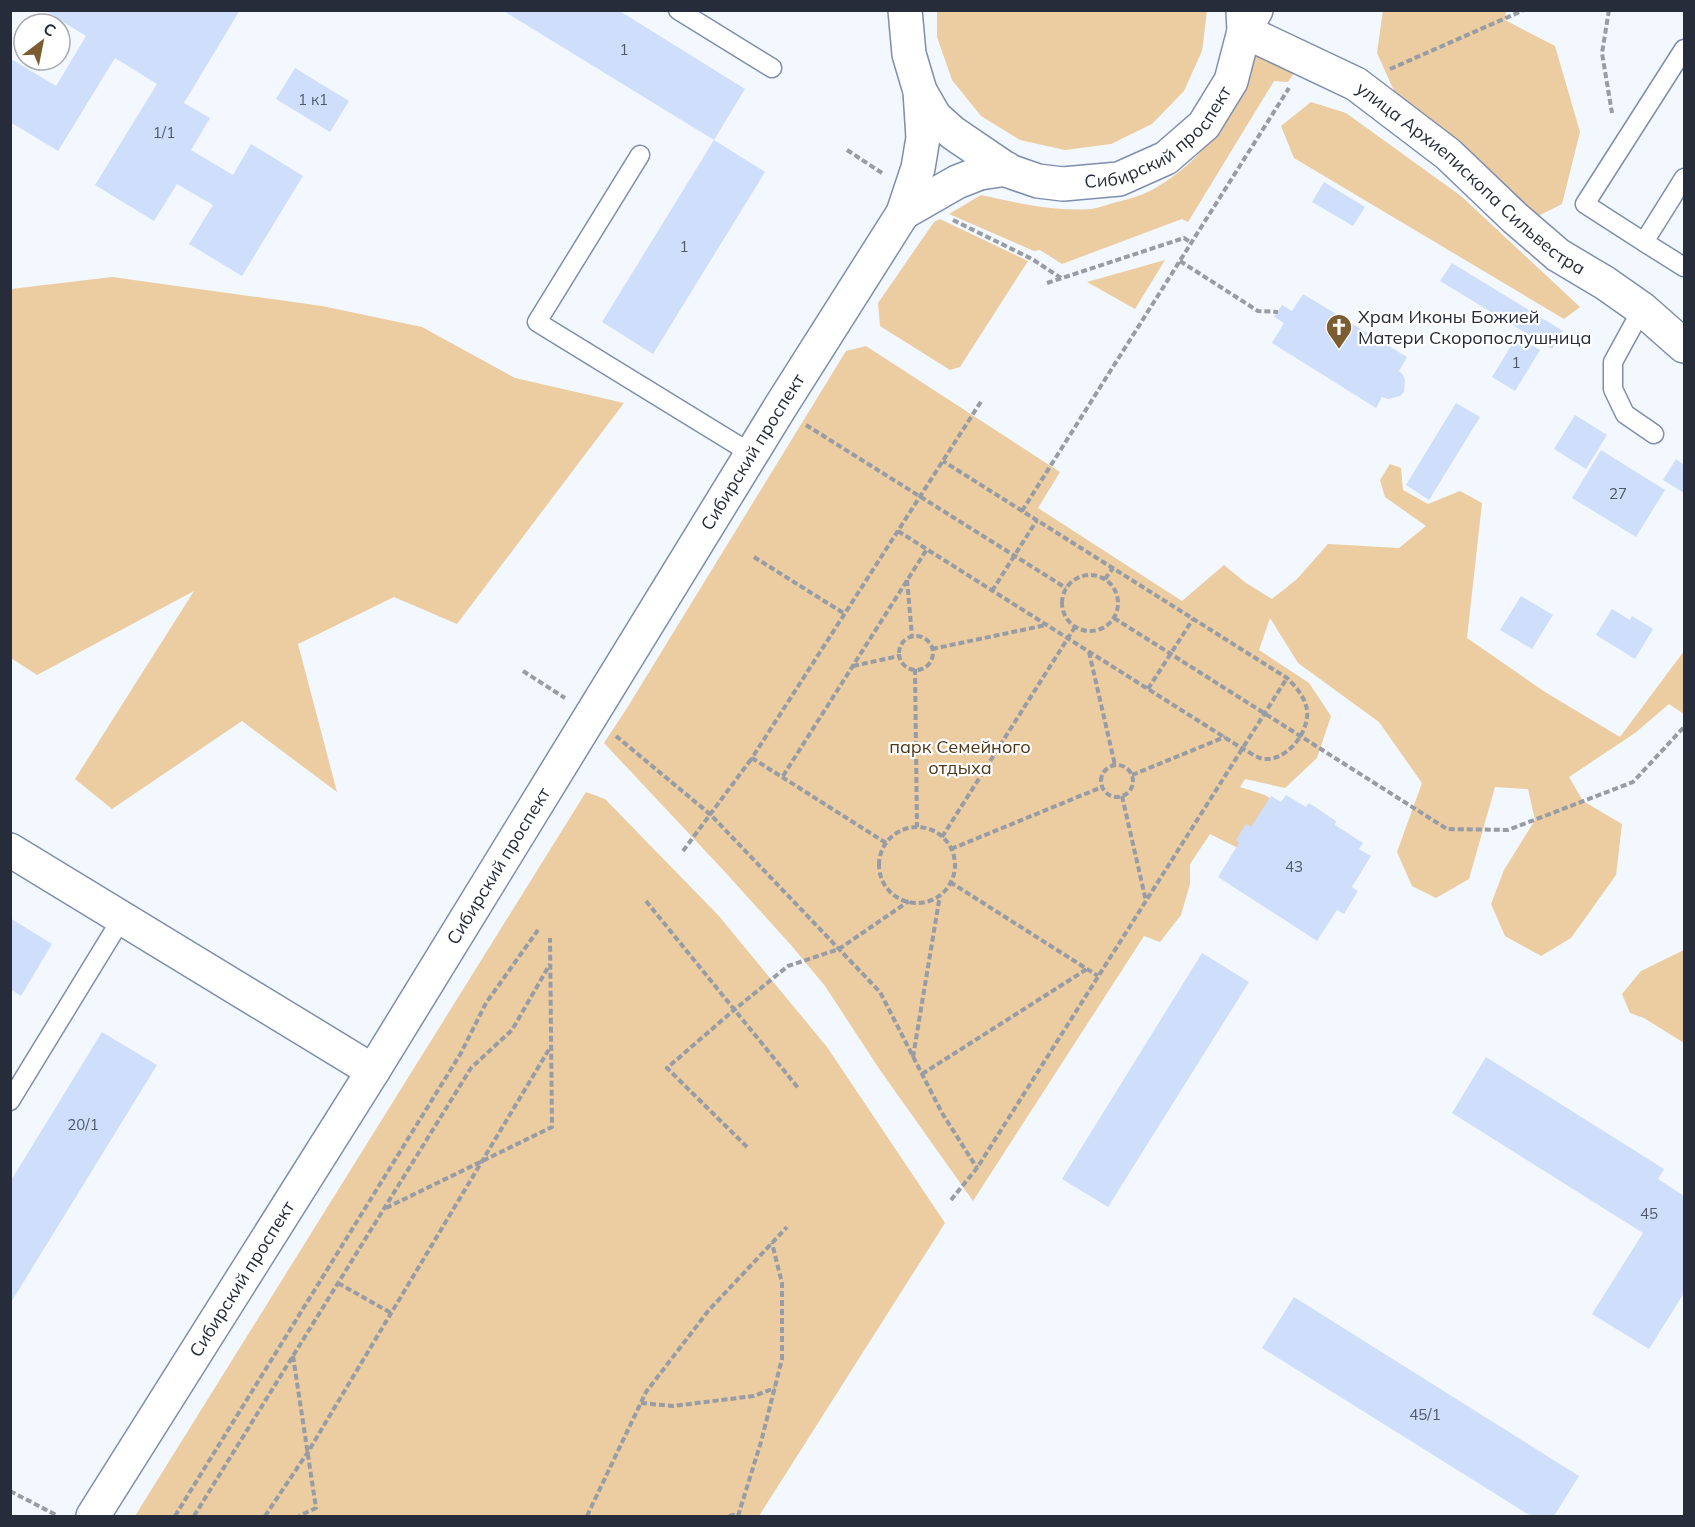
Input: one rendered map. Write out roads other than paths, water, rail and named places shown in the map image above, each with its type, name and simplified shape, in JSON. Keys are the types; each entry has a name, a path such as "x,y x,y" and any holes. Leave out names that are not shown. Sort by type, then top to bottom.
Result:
{"street":[{"name":"Сибирский проспект","path":"93,1516 374,1071 779,409 913,202 923,138 920,92 909,54 905,10"},
{"name":"Сибирский проспект","path":"920,92 935,117 953,133 1007,169 1038,181 1063,184 1119,178 1166,158 1204,125 1231,81 1248,17"},
{"name":"улица Архиепископа Сильвестра","path":"1248,17 1306,61 1356,84 1448,154 1515,218 1558,255 1605,283 1642,309 1684,346"},
{"name":"Сибирский проспект","path":"913,202 980,173 1007,169"},
{"path":"10,850 374,1071"}],"lane":[{"path":"678,10 772,68"},
{"path":"1684,49 1585,204 1684,267"},
{"path":"640,155 537,322 752,454"},
{"path":"1644,242 1684,178"},
{"path":"1642,309 1613,362 1612,389 1625,414 1654,434"},
{"path":"10,1101 122,918"}],"place":[{"name":"Храм Иконы Божией Матери Скоропослушница","path":"1339,350"}],"park label":[{"name":"парк Семейного отдыха","path":"960,757"}]}
